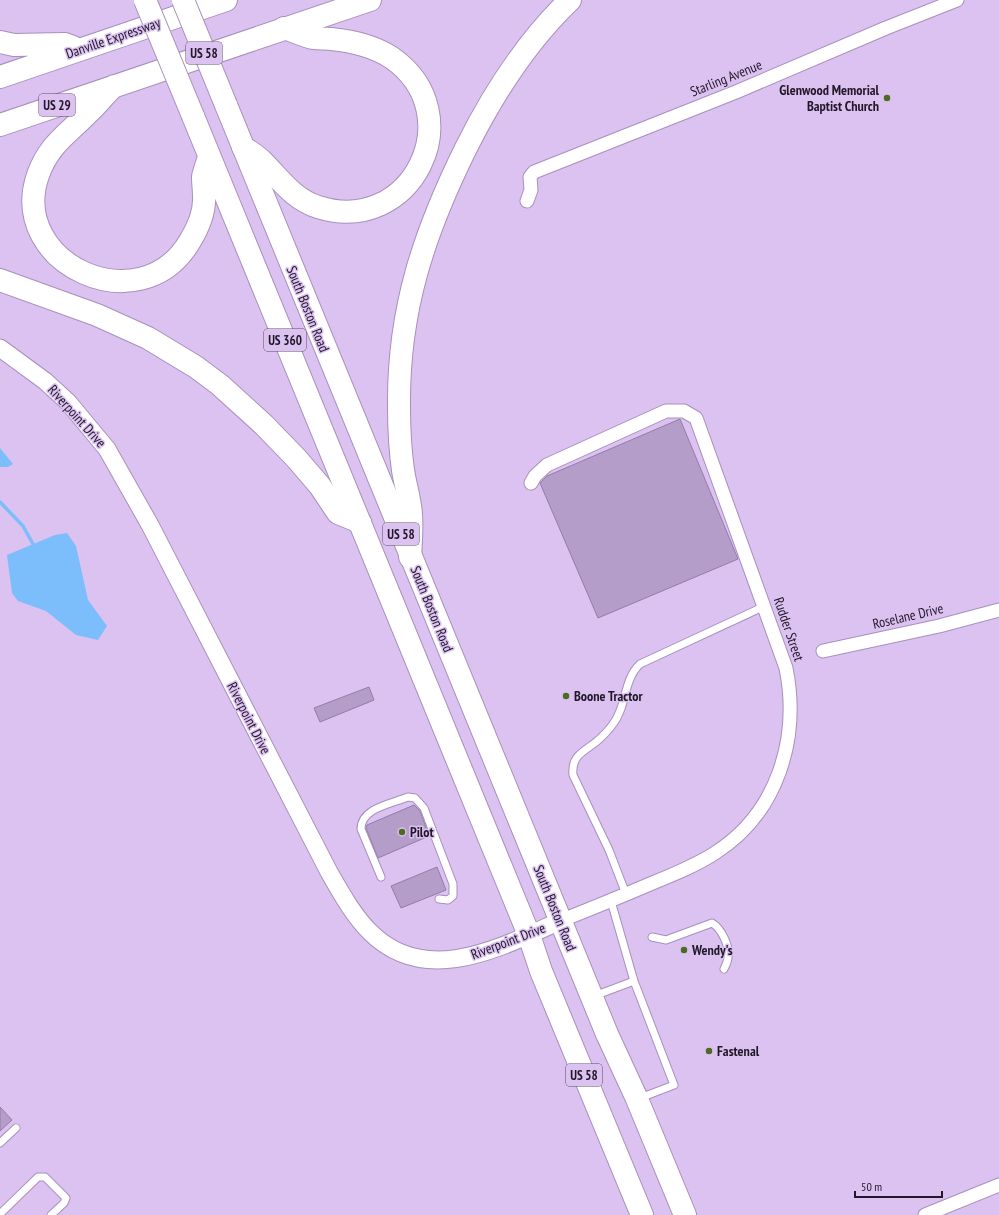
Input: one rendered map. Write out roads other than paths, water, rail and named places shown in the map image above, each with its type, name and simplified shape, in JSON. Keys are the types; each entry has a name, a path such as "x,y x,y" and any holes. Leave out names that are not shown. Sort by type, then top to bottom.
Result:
{"highway":[{"name":"US 360","path":"145,0 360,522"},
{"name":"South Boston Road","path":"183,0 591,997 638,1099 685,1215"},
{"name":"Danville Expressway","path":"0,76 226,0"},
{"name":"US 29","path":"0,125 370,0"},
{"path":"410,557 411,515 403,470 399,405 405,325 419,260 430,228 448,185 476,127 522,55 570,0"},
{"path":"243,146 262,160 294,193 306,202 334,211 347,212 363,210 390,199 413,178 426,153 429,137 428,107 416,83 403,66 378,50 354,42 330,38 313,38 284,28"},
{"path":"0,42 14,45 65,44 80,49"},
{"path":"114,86 56,143 43,164 34,190 35,215 39,228 49,245 73,268 102,280 124,282 146,278 160,272 171,264 190,241 203,211 203,177 209,157"},
{"path":"0,280 97,315 148,338 196,367 220,386 280,442 320,486 338,513 360,522"},
{"name":"US 58","path":"360,522 529,935 541,971 642,1215"}],"street":[{"name":"Starling Avenue","path":"527,200 531,190 530,177 534,172 736,92 886,28 957,0"},
{"name":"Riverpoint Drive","path":"0,348 45,381 68,402 107,449 150,525 329,872 357,917 370,933 399,952 427,960 446,961 488,952 560,921"},
{"name":"Rudder Street","path":"531,483 535,476 546,465 666,411 676,410 690,413 699,424 765,606 786,668 792,705 788,745 774,787 761,809 731,842 715,854 687,869 560,921"},
{"name":"Roselane Drive","path":"823,651 939,626 999,610"},
{"path":"925,1215 999,1185"}],"lane":[{"path":"626,894 609,850 573,775 572,767 575,758 607,732 616,720 622,707 629,678 640,664 765,606"},
{"path":"381,877 361,829 361,823 367,813 408,797 415,798 424,808 454,884 453,896 448,900 439,899"},
{"path":"611,901 634,980 674,1085 638,1099"},
{"path":"652,937 666,940 712,923 719,928 728,948 728,956 724,969"},
{"path":"591,997 634,980"},
{"path":"0,1143 16,1128"},
{"path":"0,1214 38,1177 46,1177 66,1198 64,1203 51,1215"}],"water":[{"path":"0,448 13,464 8,467 0,467"},
{"path":"67,533 76,546 88,600 107,626 98,640 76,635 46,611 18,601 12,593 7,555 55,535"}],"waterway":[{"path":"0,502 23,526 33,544"}],"place":[{"name":"Glenwood Memorial Baptist Church","path":"887,98"},
{"name":"Boone Tractor","path":"566,696"},
{"name":"Pilot","path":"402,832"},
{"name":"Wendy's","path":"684,950"},
{"name":"Fastenal","path":"709,1051"}]}
